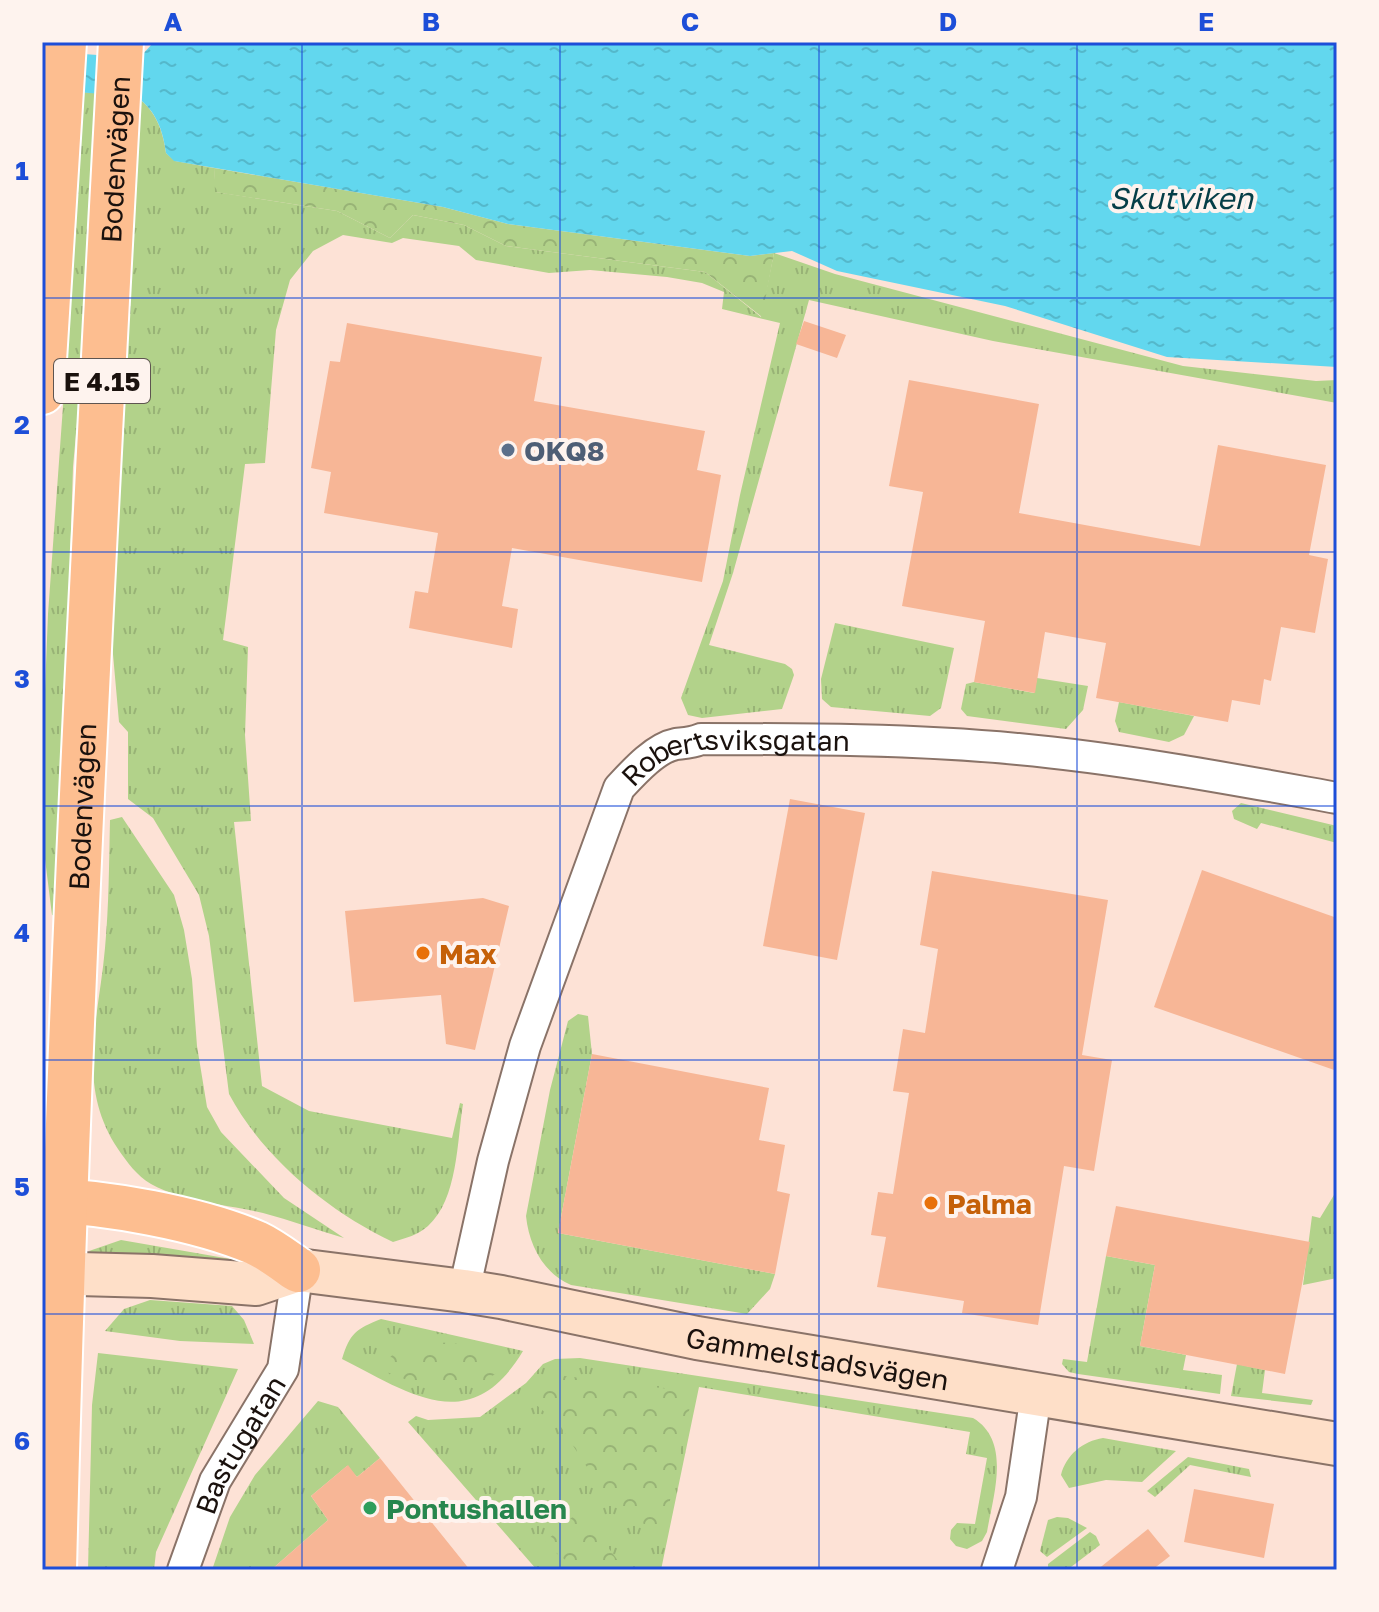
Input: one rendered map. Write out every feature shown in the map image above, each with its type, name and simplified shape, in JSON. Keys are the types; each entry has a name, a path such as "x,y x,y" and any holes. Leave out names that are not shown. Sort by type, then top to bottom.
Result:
{"main road":[{"name":"Bodenvägen","path":"42,392 64,42"},
{"name":"Bodenvägen","path":"54,1570 53,1200 121,42"},
{"path":"53,1200 100,1204 221,1230 259,1244 298,1270"}],"street":[{"name":"Robertsviksgatan","path":"464,1291 493,1161 525,1046 619,788 645,761 676,744 685,745 701,739 877,740 1019,749 1187,771 1337,798"},
{"name":"Gammelstadsvägen","path":"298,1270 501,1297 697,1338 1337,1444"},
{"path":"52,1273 256,1284 298,1270"},
{"name":"Bastugatan","path":"183,1570 215,1481 283,1369 298,1270"},
{"path":"997,1570 1021,1497 1036,1394"}],"green space":[{"path":"82,92 98,93 84,345 73,467 59,916 52,915 45,859 42,766 48,614"},
{"path":"137,97 158,122 166,153 175,161 214,168 216,192 337,211 390,238 413,215 464,225 506,246 705,272 761,317 774,253 835,274 1183,366 1316,381 1337,380 1337,403 993,341 809,300 733,573 709,645 785,664 794,675 782,709 702,718 688,715 681,698 723,581 780,323 722,309 724,292 702,283 667,277 590,270 549,273 476,260 459,246 403,238 392,243 343,235 313,251 290,280 276,330 265,463 245,464 223,640 248,647 245,735 251,821 234,822 262,1086 309,1111 452,1138 460,1103 463,1104 451,1185 438,1215 424,1229 393,1242 345,1215 299,1180 260,1140 229,1094 209,936 199,895 153,818 128,799 128,732 119,722 112,643"},
{"path":"214,168 443,207 508,224 750,256 774,253 762,317 705,272 506,246 464,225 413,215 390,238 337,211 215,192"},
{"path":"835,623 954,648 941,708 930,716 831,707 822,699 821,679"},
{"path":"1037,678 1088,686 1083,710 1066,729 967,716 961,709 966,684 974,682 1034,693"},
{"path":"1119,702 1194,716 1184,735 1169,742 1119,732 1115,721"},
{"path":"1241,803 1337,826 1337,843 1261,823 1257,829 1234,819 1232,811"},
{"path":"122,817 174,895 184,930 192,979 197,1046 207,1107 221,1132 284,1198 344,1238 263,1213 192,1199 164,1190 146,1181 133,1168 105,1125 93,1076 93,1051 106,932 110,820"},
{"path":"578,1014 588,1016 592,1054 558,1233 775,1274 770,1289 747,1314 571,1285 545,1266 539,1257 530,1237 526,1216 550,1090 568,1021"},
{"path":"1337,1190 1337,1278 1303,1285 1312,1216 1320,1218"},
{"path":"121,1240 248,1262 94,1257 89,1251"},
{"path":"1106,1256 1155,1265 1140,1346 1186,1355 1183,1370 1222,1375 1220,1394 1078,1374 1069,1372 1062,1364 1063,1359 1087,1362"},
{"path":"150,1300 232,1306 244,1320 254,1344 180,1341 105,1331 124,1309"},
{"path":"381,1319 523,1351 503,1378 482,1394 461,1401 439,1401 392,1385 342,1359 355,1333"},
{"path":"437,1342 493,1347 501,1370 476,1387 407,1380 379,1369 398,1349"},
{"path":"98,1353 238,1369 156,1552 154,1570 88,1570 92,1405"},
{"path":"580,1358 973,1418 985,1428 996,1455 997,1470 987,1532 982,1541 967,1549 956,1546 950,1539 951,1530 957,1523 975,1524 987,1458 966,1454 970,1432 699,1387 661,1570 537,1570 408,1422 416,1416 428,1420 480,1417 526,1383 543,1364 555,1359"},
{"path":"1237,1364 1265,1370 1262,1393 1313,1400 1311,1405 1231,1396"},
{"path":"549,1374 693,1392 662,1538 603,1492 561,1427 531,1400"},
{"path":"318,1401 338,1407 380,1458 357,1477 347,1466 311,1496 328,1520 271,1570 212,1570 230,1517 255,1475"},
{"path":"1103,1438 1176,1451 1142,1482 1106,1480 1069,1488 1061,1475 1071,1455 1082,1446"},
{"path":"1188,1457 1249,1469 1251,1477 1190,1465 1155,1497 1147,1491"},
{"path":"580,1510 625,1570 578,1570 544,1543"},
{"path":"1068,1518 1087,1528 1047,1557 1040,1551 1048,1520"},
{"path":"1090,1532 1100,1545 1067,1570 1048,1569 1048,1564"}],"water":[{"name":"Skutviken","path":"154,42 1337,42 1337,367 1167,357 1005,306 837,271 792,251 750,256 508,224 443,207 174,161 166,153 161,129 154,115 137,97 42,89 42,51 139,58"}],"building":[{"path":"804,321 846,335 837,358 796,344"},
{"name":"OKQ8","path":"347,323 542,357 534,401 705,431 697,470 721,475 702,582 512,548 502,606 518,609 512,648 409,628 415,591 428,593 438,533 324,513 331,472 311,468 330,361 340,362"},
{"path":"909,380 1039,404 1019,513 1200,546 1218,445 1326,465 1309,555 1328,559 1315,633 1281,627 1271,681 1264,679 1260,705 1232,700 1228,722 1096,698 1106,643 1045,632 1035,693 974,682 985,621 902,606 923,492 889,486"},
{"path":"790,799 865,813 837,960 763,946"},
{"path":"1202,870 1337,918 1337,1071 1154,1007"},
{"path":"932,871 1108,900 1082,1055 1112,1060 1094,1171 1064,1166 1038,1325 962,1313 964,1301 877,1287 886,1237 871,1235 878,1192 893,1194 909,1093 893,1091 903,1029 925,1033 938,949 920,945"},
{"name":"Max","path":"483,898 509,906 475,1050 446,1044 441,995 354,1002 345,911"},
{"path":"592,1054 769,1088 759,1140 785,1145 777,1191 790,1194 775,1274 558,1233"},
{"path":"1116,1206 1310,1242 1285,1374 1140,1346 1155,1265 1106,1256"},
{"name":"Pontushallen","path":"380,1458 470,1570 271,1570 328,1520 311,1496 348,1465 357,1477"},
{"path":"1194,1489 1274,1504 1264,1558 1184,1542"},
{"path":"1148,1529 1170,1556 1152,1570 1097,1570"}],"place":[{"name":"OKQ8","path":"508,450"},
{"name":"Max","path":"423,953"},
{"name":"Palma","path":"931,1203"},
{"name":"Pontushallen","path":"370,1508"}]}
